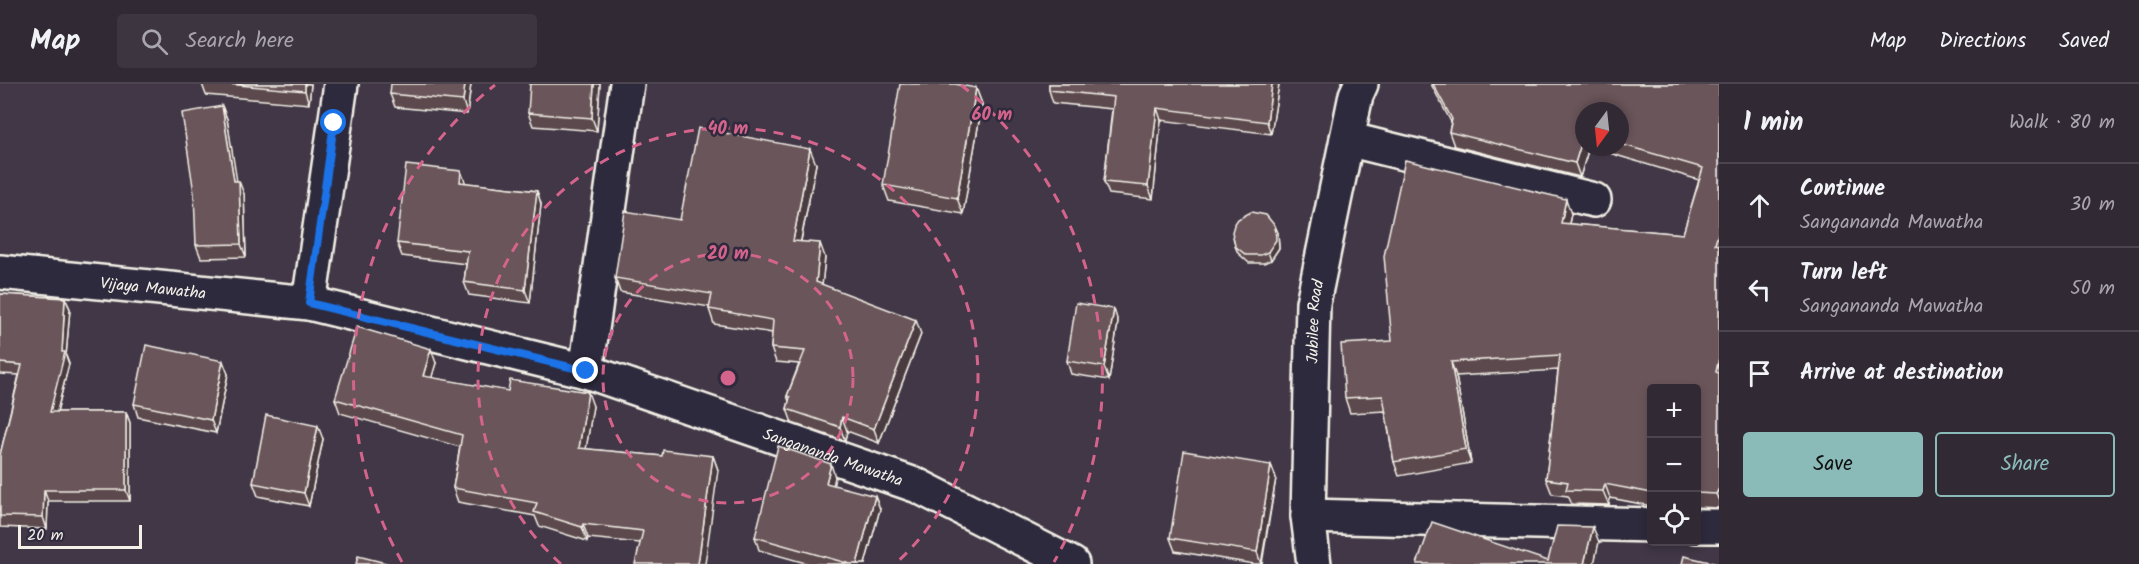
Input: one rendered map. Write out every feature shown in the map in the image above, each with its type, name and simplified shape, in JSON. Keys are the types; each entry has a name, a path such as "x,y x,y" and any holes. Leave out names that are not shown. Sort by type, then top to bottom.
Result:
{"street":[{"path":"309,303 341,84"},
{"path":"586,371 627,84"},
{"name":"Jubilee Road","path":"1314,564 1308,516 1313,303 1356,95 1361,84"},
{"path":"1347,139 1594,200"},
{"name":"Vijaya Mawatha","path":"0,272 309,303"},
{"name":"Sangananda Mawatha","path":"309,303 586,371 918,486 1072,564"},
{"path":"1308,516 1647,525"},
{"path":"1701,526 1719,526"}],"building":[{"path":"227,84 305,84 305,91"},
{"path":"391,84 465,84 463,101 390,94"},
{"path":"530,84 594,84 592,118 528,113"},
{"path":"900,84 955,84 976,88 957,198 883,185"},
{"path":"1049,84 1272,84 1267,122 1157,108 1148,186 1104,182 1114,97 1049,90"},
{"path":"1433,84 1719,84 1719,231 1715,244 1719,245 1719,358 1716,372 1719,373 1719,488 1716,494 1701,493 1701,384 1647,384 1647,492 1605,484 1603,491 1566,490 1568,482 1546,479 1560,355 1451,362 1466,449 1394,462 1383,396 1345,398 1341,344 1392,341 1384,256 1405,160 1566,199 1561,223 1683,234 1703,168 1629,147 1629,102 1575,102 1575,156 1577,156 1575,163 1449,132 1452,119"},
{"path":"222,106 234,181 239,181 241,244 196,245 194,193 182,113"},
{"path":"698,128 810,149 793,241 820,243 816,282 916,320 874,429 842,417 840,427 787,409 790,397 787,396 805,351 771,348 773,320 709,309 712,294 615,278 625,211 680,220"},
{"path":"406,165 461,171 460,182 537,191 525,290 464,282 468,251 397,243"},
{"path":"1251,212 1266,215 1275,226 1276,240 1268,252 1261,255 1246,255 1235,246 1232,232 1234,225 1238,219"},
{"path":"0,294 65,298 62,352 65,352 50,412 126,412 126,490 44,490 43,517 0,516 0,455 22,365 0,363"},
{"path":"1076,303 1114,309 1104,367 1067,361"},
{"path":"357,327 431,349 423,376 508,391 510,380 588,392 579,448 662,456 663,450 713,456 698,564 635,564 643,531 583,524 582,527 534,512 537,503 453,488 462,435 335,399"},
{"path":"146,345 223,361 211,420 134,404"},
{"path":"266,415 318,426 304,493 253,483"},
{"path":"778,446 831,464 826,483 875,496 857,564 755,537"},
{"path":"1184,451 1271,465 1257,552 1170,538"},
{"path":"1432,522 1548,561 1557,526 1593,527 1584,564 1417,564"},
{"path":"358,556 390,564 356,564"},
{"path":"1684,556 1718,564 1682,564"}],"route":[{"path":"334,123 309,303 586,371"}]}
